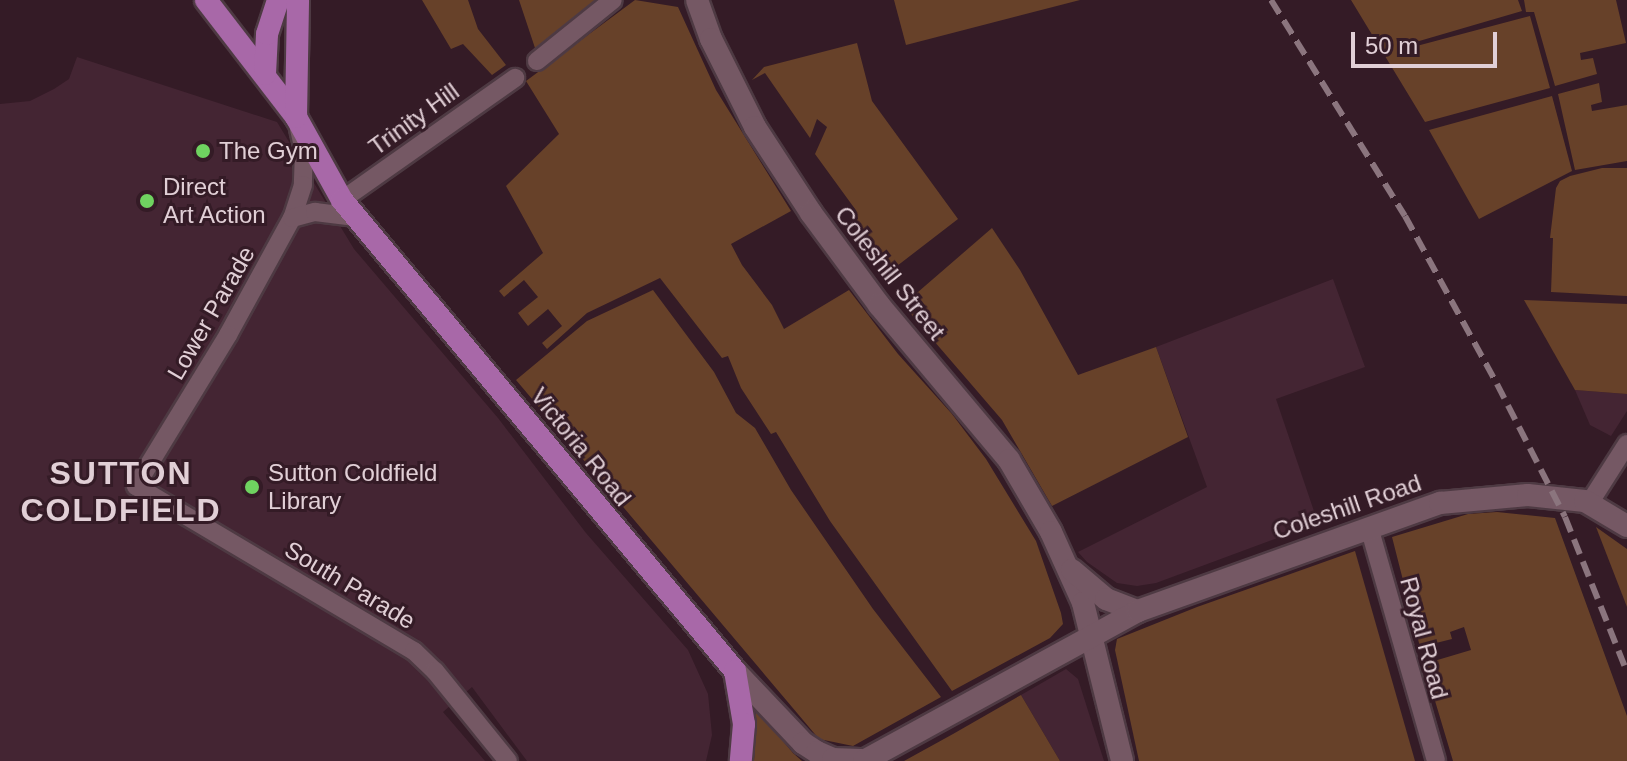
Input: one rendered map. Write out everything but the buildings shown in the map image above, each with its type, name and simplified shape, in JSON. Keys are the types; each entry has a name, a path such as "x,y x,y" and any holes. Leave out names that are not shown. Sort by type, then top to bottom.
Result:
{"main road":[{"name":"Victoria Road","path":"206,0 296,117 349,209 735,671"},
{"path":"265,74 267,34 278,0"},
{"path":"296,117 298,0"},
{"path":"735,671 744,724 741,761"}],"street":[{"path":"537,61 613,0"},
{"name":"Coleshill Street","path":"697,0 711,39 755,127 811,213 879,305 1009,460 1065,563 1092,635 1122,761"},
{"name":"Trinity Hill","path":"349,209 515,78"},
{"name":"Lower Parade","path":"136,486 228,335 292,218 303,185 304,151 296,117"},
{"path":"292,218 349,209"},
{"path":"1590,502 1627,444"},
{"name":"South Parade","path":"136,486 414,651 435,671 508,761"},
{"name":"Coleshill Road","path":"1092,635 1138,611 1440,503 1528,495 1590,502 1627,526"},
{"name":"Royal Road","path":"1369,527 1436,761"},
{"name":"Coleshill Street","path":"1065,563 1106,599 1138,611"},
{"name":"Victoria Road","path":"735,671 803,743 833,759 865,760 1092,635"}],"shaded area":[{"path":"422,0 468,0 478,29 506,65 492,75 463,44 451,49"},
{"path":"519,0 604,0 537,54"},
{"path":"635,0 678,7 716,90 791,211 731,244 742,265 772,305 784,329 849,290 898,354 952,414 986,459 1036,541 1063,624 1050,638 952,691 830,521 776,432 771,434 741,388 728,356 722,358 660,278 587,313 547,349 542,343 562,326 548,309 528,326 518,313 538,297 524,280 504,297 499,291 543,253 506,186 559,134 526,81"},
{"path":"894,0 1080,0 906,45"},
{"path":"1351,0 1518,0 1522,11 1409,44 1409,48 1530,16 1550,88 1425,122"},
{"path":"1524,0 1616,0 1626,43 1580,53 1581,60 1593,58 1597,74 1555,86 1534,12 1526,12"},
{"path":"857,43 872,101 958,219 884,276 868,253 875,247 860,225 855,228 852,223 858,219 855,209 815,154 827,127 817,119 810,138 765,73 752,80 764,67"},
{"path":"77,57 277,122 354,249 498,418 586,533 688,650 708,694 712,735 706,761 527,761 472,687 443,712 485,761 0,761 0,104 30,101 54,89 69,79"},
{"path":"1599,83 1602,102 1591,105 1592,111 1627,105 1627,161 1575,170 1558,94"},
{"path":"1552,96 1572,171 1479,219 1429,130"},
{"path":"1602,168 1627,168 1627,296 1551,292 1553,238 1550,238 1556,188 1560,181 1570,176"},
{"path":"992,228 1020,270 1078,375 1156,347 1188,437 1052,506 1002,420 903,305"},
{"path":"1333,279 1365,367 1276,399 1318,523 1156,583 1137,586 1117,583 1087,562 1078,552 1207,487 1156,347"},
{"path":"653,290 714,372 736,413 755,428 791,490 873,609 941,697 853,746 819,739 516,380 587,321"},
{"path":"1524,300 1627,304 1627,394 1575,390"},
{"path":"1575,390 1627,394 1627,411 1611,436 1590,425"},
{"path":"1497,512 1555,518 1627,716 1627,761 1453,761 1424,664 1471,650 1464,627 1450,632 1452,639 1420,647 1392,537 1468,514"},
{"path":"1596,527 1627,549 1627,607"},
{"path":"1355,551 1415,761 1139,761 1115,650 1117,639"},
{"path":"1066,669 1078,679 1104,761 1060,761 1021,695"},
{"path":"1021,695 1060,761 904,761 953,734"},
{"path":"756,709 793,753 802,761 754,761"}],"railway":[{"path":"1271,0 1405,216 1497,384 1565,517 1627,672"}],"place":[{"name":"The Gym","path":"203,151"},
{"name":"Direct Art Action","path":"147,201"},
{"name":"Sutton Coldfield Library","path":"252,487"}],"district":[{"name":"SUTTON COLDFIELD","path":"121,492"}]}
